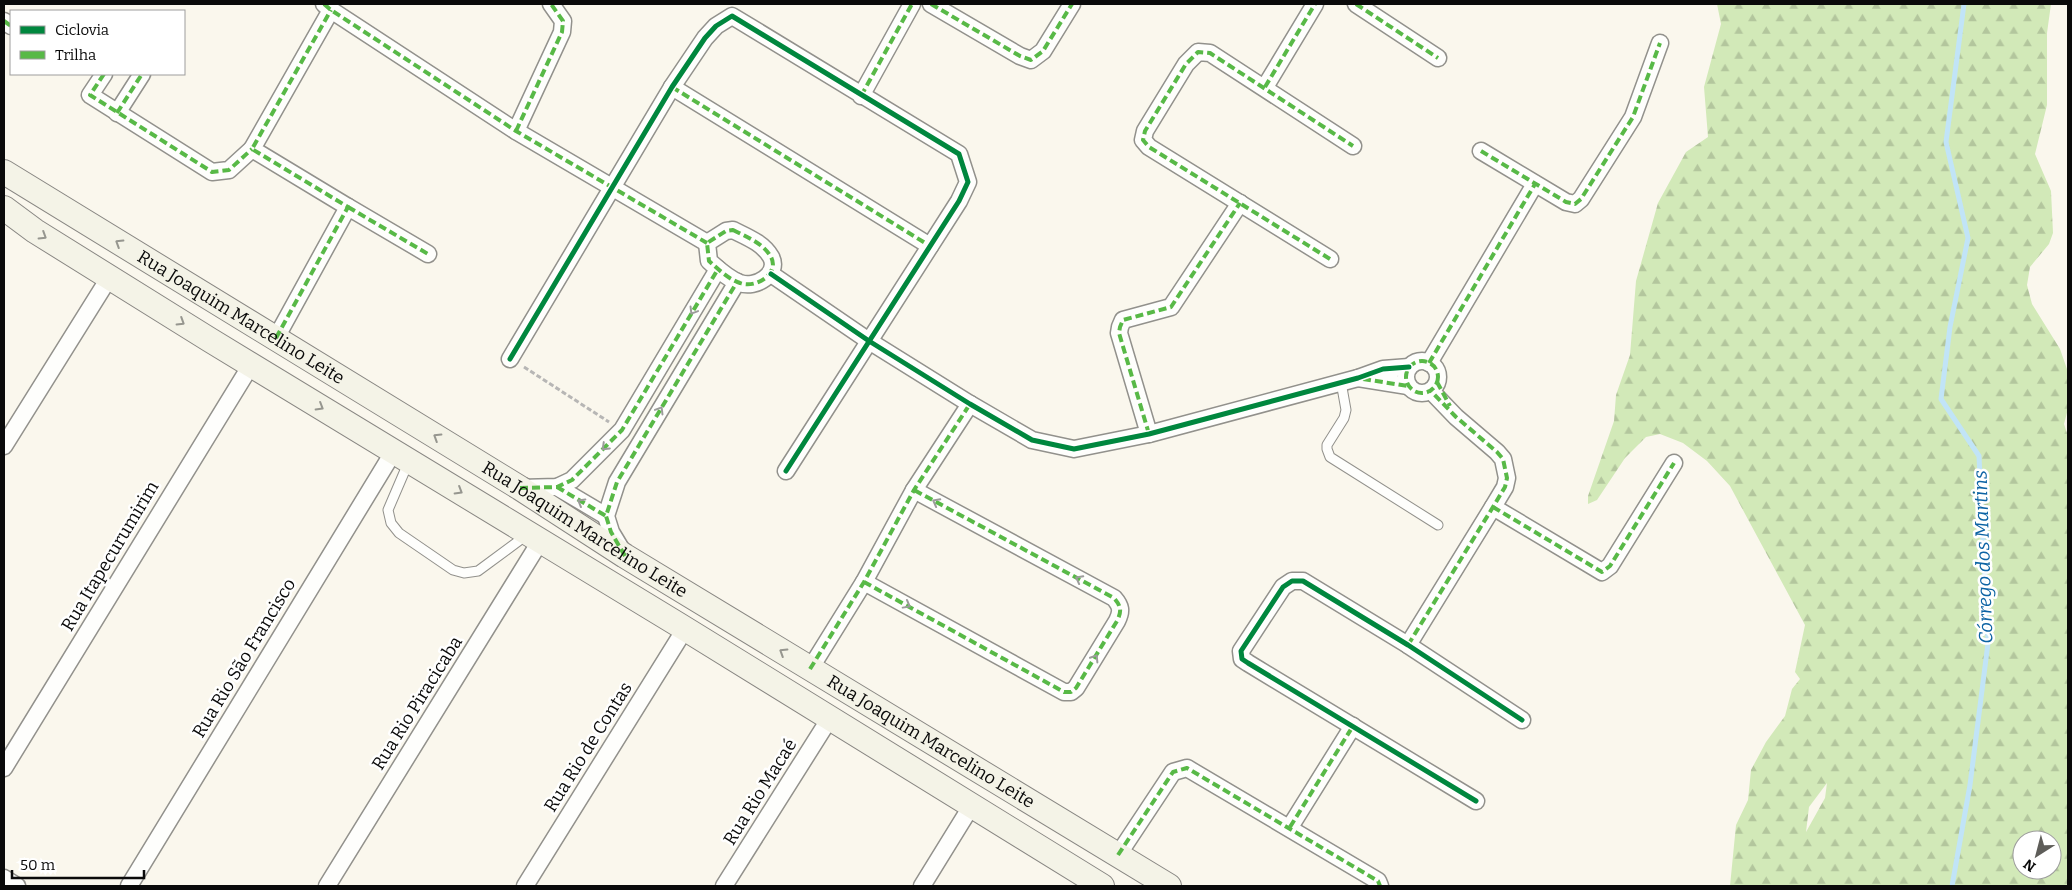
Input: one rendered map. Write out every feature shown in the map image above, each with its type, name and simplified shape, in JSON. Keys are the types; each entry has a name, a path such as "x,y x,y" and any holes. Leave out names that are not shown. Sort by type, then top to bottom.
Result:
{"main road":[{"name":"Rua Joaquim Marcelino Leite","path":"4,172 520,488 626,556 810,669 1169,886"},
{"name":"Rua Joaquim Marcelino Leite","path":"4,208 35,231 109,278 535,536 1102,886"},
{"path":"148,301 156,299 161,294 166,285 167,273"},
{"path":"210,340 208,328 211,321 218,314 227,310"},
{"path":"401,456 398,441 402,438 411,440 485,484 520,488"},
{"path":"572,559 610,570 696,624 705,626 713,622 718,612"},
{"path":"1037,846 1051,833 1055,816"},
{"path":"1078,871 1073,859 1074,852 1080,844 1108,849"}],"street":[{"path":"516,131 562,32 563,21 551,4"},
{"path":"861,96 912,4"},
{"path":"931,4 1020,56 1031,60 1044,51 1072,4"},
{"path":"1265,87 1316,4"},
{"path":"1356,4 1438,58"},
{"path":"103,75 90,95 212,172 229,170 252,149 328,7 516,131 706,243 709,261 737,282 743,284 758,282 770,274 773,265 771,257 763,247 733,230 726,231 706,243"},
{"path":"510,359 672,87 705,38 716,26 732,16 959,154 968,182 959,201 786,471"},
{"path":"1481,151 1566,202 1575,204 1581,199 1632,116 1660,43"},
{"path":"1330,258 1149,146 1143,140 1145,131 1186,64 1198,52 1210,53 1353,146"},
{"path":"117,113 141,75"},
{"path":"672,87 930,246"},
{"path":"252,149 428,254"},
{"path":"1429,363 1535,184"},
{"path":"1150,434 1119,333 1120,327 1123,320 1170,307 1240,203"},
{"path":"276,338 348,207"},
{"path":"520,488 557,488 572,480 622,430 718,269"},
{"path":"770,274 869,341 1032,440 1074,449 1150,434 1358,378 1383,369 1409,367 1418,362 1429,363 1437,371 1434,386 1456,417 1503,459 1507,478 1505,487 1408,646"},
{"path":"4,446 109,278"},
{"path":"626,556 611,532 606,516 617,482 737,282"},
{"name":"Rua Itapecurumirim","path":"4,768 251,365"},
{"path":"1409,367 1405,376 1411,390 1421,394 1434,386"},
{"path":"1358,378 1408,386"},
{"path":"810,669 864,582 914,490 970,404"},
{"name":"Rua Rio São Francisco","path":"129,886 401,456"},
{"path":"1493,507 1602,572 1610,566 1674,463"},
{"path":"557,488 606,516"},
{"path":"864,582 1064,692 1071,692 1076,688 1117,622 1121,613 1120,605 1114,598 914,490"},
{"name":"Rua Rio Piracicaba","path":"327,886 535,536"},
{"path":"1476,801 1242,659 1241,651 1283,587 1292,581 1303,580 1522,720"},
{"name":"Rua Rio de Contas","path":"526,886 685,629"},
{"name":"Rua Rio Macaé","path":"724,886 830,718"},
{"path":"1290,827 1353,726"},
{"path":"1108,849 1173,772 1187,768 1290,827 1378,881 1380,886"},
{"path":"922,886 972,805"},
{"path":"4,878 17,886"}],"lane":[{"path":"1341,382 1346,410 1344,418 1327,446 1326,449 1330,457 1438,526"},
{"path":"401,456 388,510 391,522 399,533 453,570 464,573 478,571 535,536"}],"path":[{"path":"510,359 622,430"}],"green space":[{"path":"1717,4 2051,4 2047,33 2047,105 2035,154 2051,191 2053,233 2049,244 2030,267 2027,285 2032,304 2060,349 2068,372 2068,409 2064,424 2068,436 2068,886 1730,886 1736,825 1748,800 1751,770 1766,742 1785,716 1792,689 1800,679 1795,672 1805,625 1730,486 1707,461 1683,443 1660,434 1646,437 1625,458 1597,500 1588,504 1588,496 1614,421 1616,395 1630,355 1636,281 1658,203 1686,152 1708,137 1704,87 1721,24","holes":["1827,783 1825,798 1806,832 1809,807"]}],"waterway":[{"name":"Córrego dos Martins","path":"1952,886 1970,785 1988,643 1979,456 1941,399 1950,327 1968,238 1946,142 1964,4"}],"marked path":[{"path":"324,4 516,131 707,243"},
{"path":"516,131 562,32 563,21 551,4"},
{"path":"861,96 912,4"},
{"path":"931,4 1020,56 1031,60 1043,51 1072,4"},
{"path":"1265,87 1315,4"},
{"path":"1356,4 1438,58"},
{"path":"276,338 348,207 252,149 331,10"},
{"path":"4,21 10,25"},
{"path":"1481,151 1566,202 1575,204 1581,199 1633,117 1660,43"},
{"path":"1330,259 1149,147 1143,140 1145,131 1186,64 1198,52 1210,53 1353,146"},
{"path":"103,75 90,95 212,172 229,170 252,149"},
{"path":"117,113 141,75"},
{"path":"672,87 930,246"},
{"path":"1429,363 1535,184"},
{"path":"1149,434 1119,333 1120,327 1123,320 1171,307 1240,203"},
{"path":"348,207 428,254"},
{"path":"733,230 759,244 771,257 772,269 759,282 752,284 740,283 723,274 709,261 707,243 726,231 733,230"},
{"path":"520,488 557,487 572,480 622,430 718,269"},
{"path":"625,556 611,532 606,516 617,482 737,282"},
{"path":"1422,361 1428,362 1433,366 1437,371 1438,377 1437,383 1433,388 1428,392 1422,393 1416,392 1411,388 1407,383 1406,377 1407,371 1411,366 1416,362 1422,361"},
{"path":"1363,379 1408,386"},
{"path":"1437,382 1450,406"},
{"path":"1408,645 1505,487 1507,478 1503,459 1497,452 1456,417 1431,391"},
{"path":"810,669 864,582 914,490 970,404"},
{"path":"1493,507 1602,572 1610,566 1674,463"},
{"path":"557,487 606,516"},
{"path":"864,582 1064,692 1071,692 1076,688 1117,621 1120,609 1114,598 914,490"},
{"path":"1290,827 1353,726"},
{"path":"1118,855 1173,772 1187,768 1378,881 1380,886"}],"cycle path":[{"path":"510,359 672,87 705,38 716,26 732,16 959,154 968,182 959,201 786,471"},
{"path":"771,274 869,341 1032,440 1074,449 1149,434 1358,378 1383,369 1409,367"},
{"path":"1476,801 1248,663 1242,659 1241,651 1283,587 1292,581 1303,581 1408,645 1522,720"}]}
